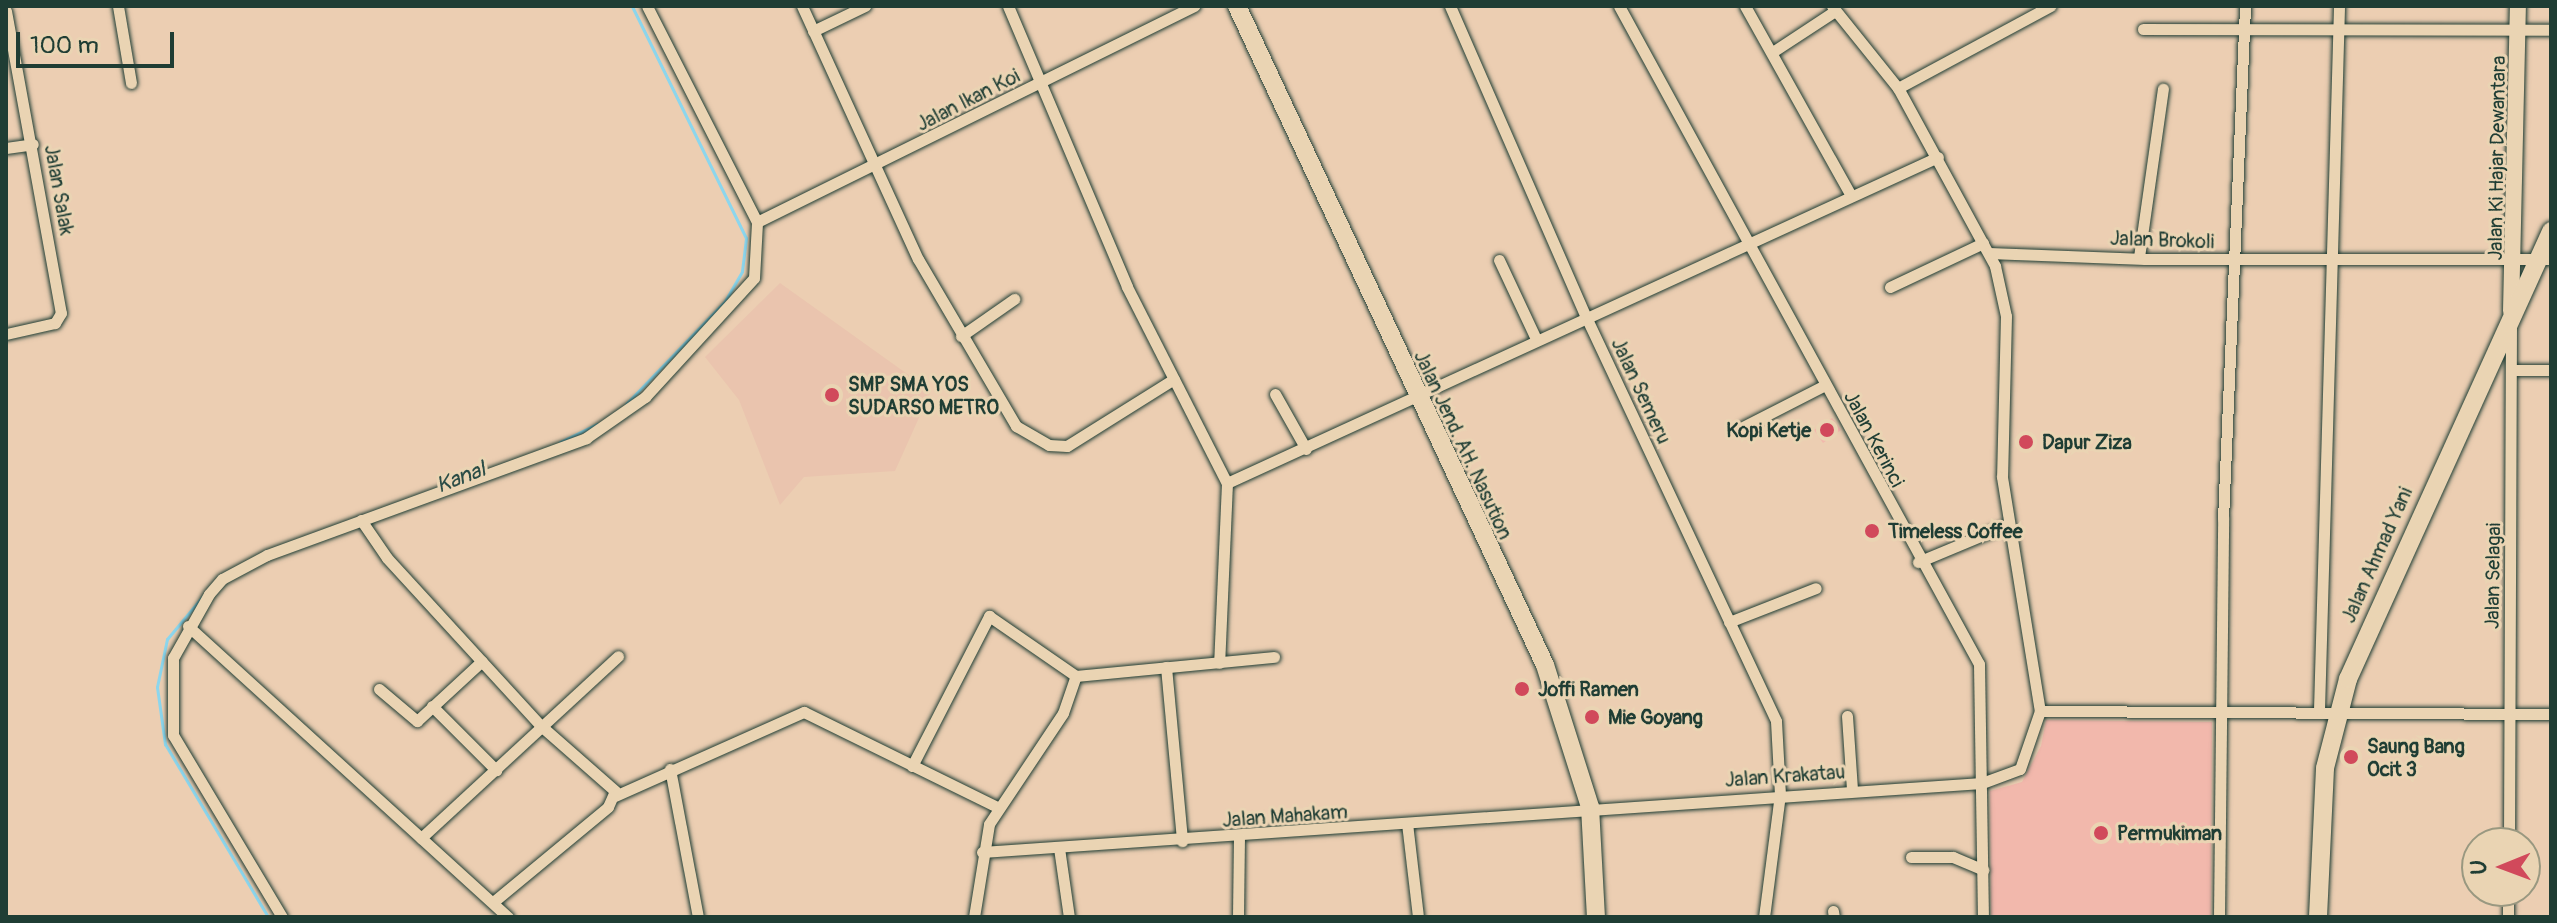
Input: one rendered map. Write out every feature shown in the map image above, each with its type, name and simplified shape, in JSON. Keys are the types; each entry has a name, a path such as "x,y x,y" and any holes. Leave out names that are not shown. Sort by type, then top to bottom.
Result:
{"main road":[{"name":"Jalan Jend. AH. Nasution","path":"1237,6 1413,394 1545,665 1590,807 1596,917"},
{"name":"Jalan Ki Hajar Dewantara","path":"2511,311 2516,260 2518,6"},
{"name":"Jalan Ahmad Yani","path":"2318,917 2320,809 2328,710 2511,311 2545,259 2551,231"}],"street":[{"path":"118,6 131,83"},
{"path":"282,917 173,735 173,658 188,626 222,579 361,520 586,438 645,397 754,278 757,222 647,6"},
{"path":"802,6 876,167 961,336 1016,426 1049,445 1067,446 1174,379"},
{"path":"813,31 865,6"},
{"path":"1008,6 1127,287 1227,483 1219,663"},
{"name":"Jalan Ikan Koi","path":"757,222 876,167 1195,6"},
{"name":"Jalan Semeru","path":"1450,6 1587,319 1780,734 1780,794 1764,917"},
{"name":"Jalan Kerinci","path":"1619,6 1918,562 1979,664 1983,917"},
{"path":"1745,6 1774,51 1850,194"},
{"path":"1898,88 2050,6"},
{"path":"2219,917 2221,712 2245,6"},
{"path":"2328,710 2339,6"},
{"path":"1774,51 1834,8 1898,88 1986,248 2006,316 2001,458 2007,525 2040,711 2510,711 2551,714"},
{"name":"Jalan Salak","path":"6,11 11,71 33,144 61,313 55,323 6,334"},
{"path":"2143,29 2245,26 2338,33 2551,30"},
{"path":"2139,257 2163,89"},
{"path":"6,148 33,144"},
{"path":"1227,483 1306,449 1413,394 1587,319 1850,194 1938,157"},
{"path":"1890,287 1986,248"},
{"name":"Jalan Brokoli","path":"1986,248 2234,260 2545,259"},
{"path":"1499,260 1536,339"},
{"path":"961,336 1014,299"},
{"name":"Jalan Selagai","path":"2509,827 2511,311"},
{"path":"2511,370 2551,370"},
{"path":"1743,427 1825,385"},
{"path":"1275,394 1306,449"},
{"path":"361,520 387,558 540,725 615,796"},
{"path":"1918,562 2007,525"},
{"path":"1729,622 1816,588"},
{"path":"912,766 989,616 1076,676 1274,657"},
{"path":"188,626 508,917"},
{"path":"421,838 618,656"},
{"path":"379,689 411,720 432,706 482,661"},
{"path":"1166,667 1182,841"},
{"path":"974,917 982,852 997,807 1063,713 1076,676"},
{"path":"432,706 496,770"},
{"name":"Jalan Krakatau","path":"1590,807 1982,783 2020,769 2040,711"},
{"path":"493,902 615,796 804,712 997,807"},
{"path":"1847,716 1852,790"},
{"path":"670,769 698,917"},
{"name":"Jalan Mahakam","path":"982,852 1239,838 1590,807"},
{"path":"1407,823 1418,917"},
{"path":"1238,917 1239,838"},
{"path":"1059,848 1069,917"},
{"path":"1911,857 1953,857 1983,870"}],"shaded area":[{"name":"SMP SMA YOS SUDARSO METRO","path":"780,283 931,391 895,471 804,477 780,505 739,400 705,357"}],"building":[{"name":"Kopi Ketje","path":"1832,418 1841,430 1823,443 1814,430"},
{"name":"Permukiman","path":"2046,720 2212,722 2211,917 1991,917 1990,791 2022,782 2041,746"}],"waterway":[{"name":"Kanal","path":"626,404 725,301 742,271 746,238 632,6"},
{"name":"Kanal","path":"560,442 597,424"},
{"name":"Kanal","path":"203,596 167,639 157,687 165,744 268,917"}],"place":[{"name":"SMP SMA YOS SUDARSO METRO","path":"832,395"},
{"name":"Kopi Ketje","path":"1827,430"},
{"name":"Dapur Ziza","path":"2026,442"},
{"name":"Timeless Coffee","path":"1872,531"},
{"name":"Joffi Ramen","path":"1522,689"},
{"name":"Mie Goyang","path":"1592,717"},
{"name":"Saung Bang Ocit 3","path":"2351,757"},
{"name":"Permukiman","path":"2101,833"}]}
